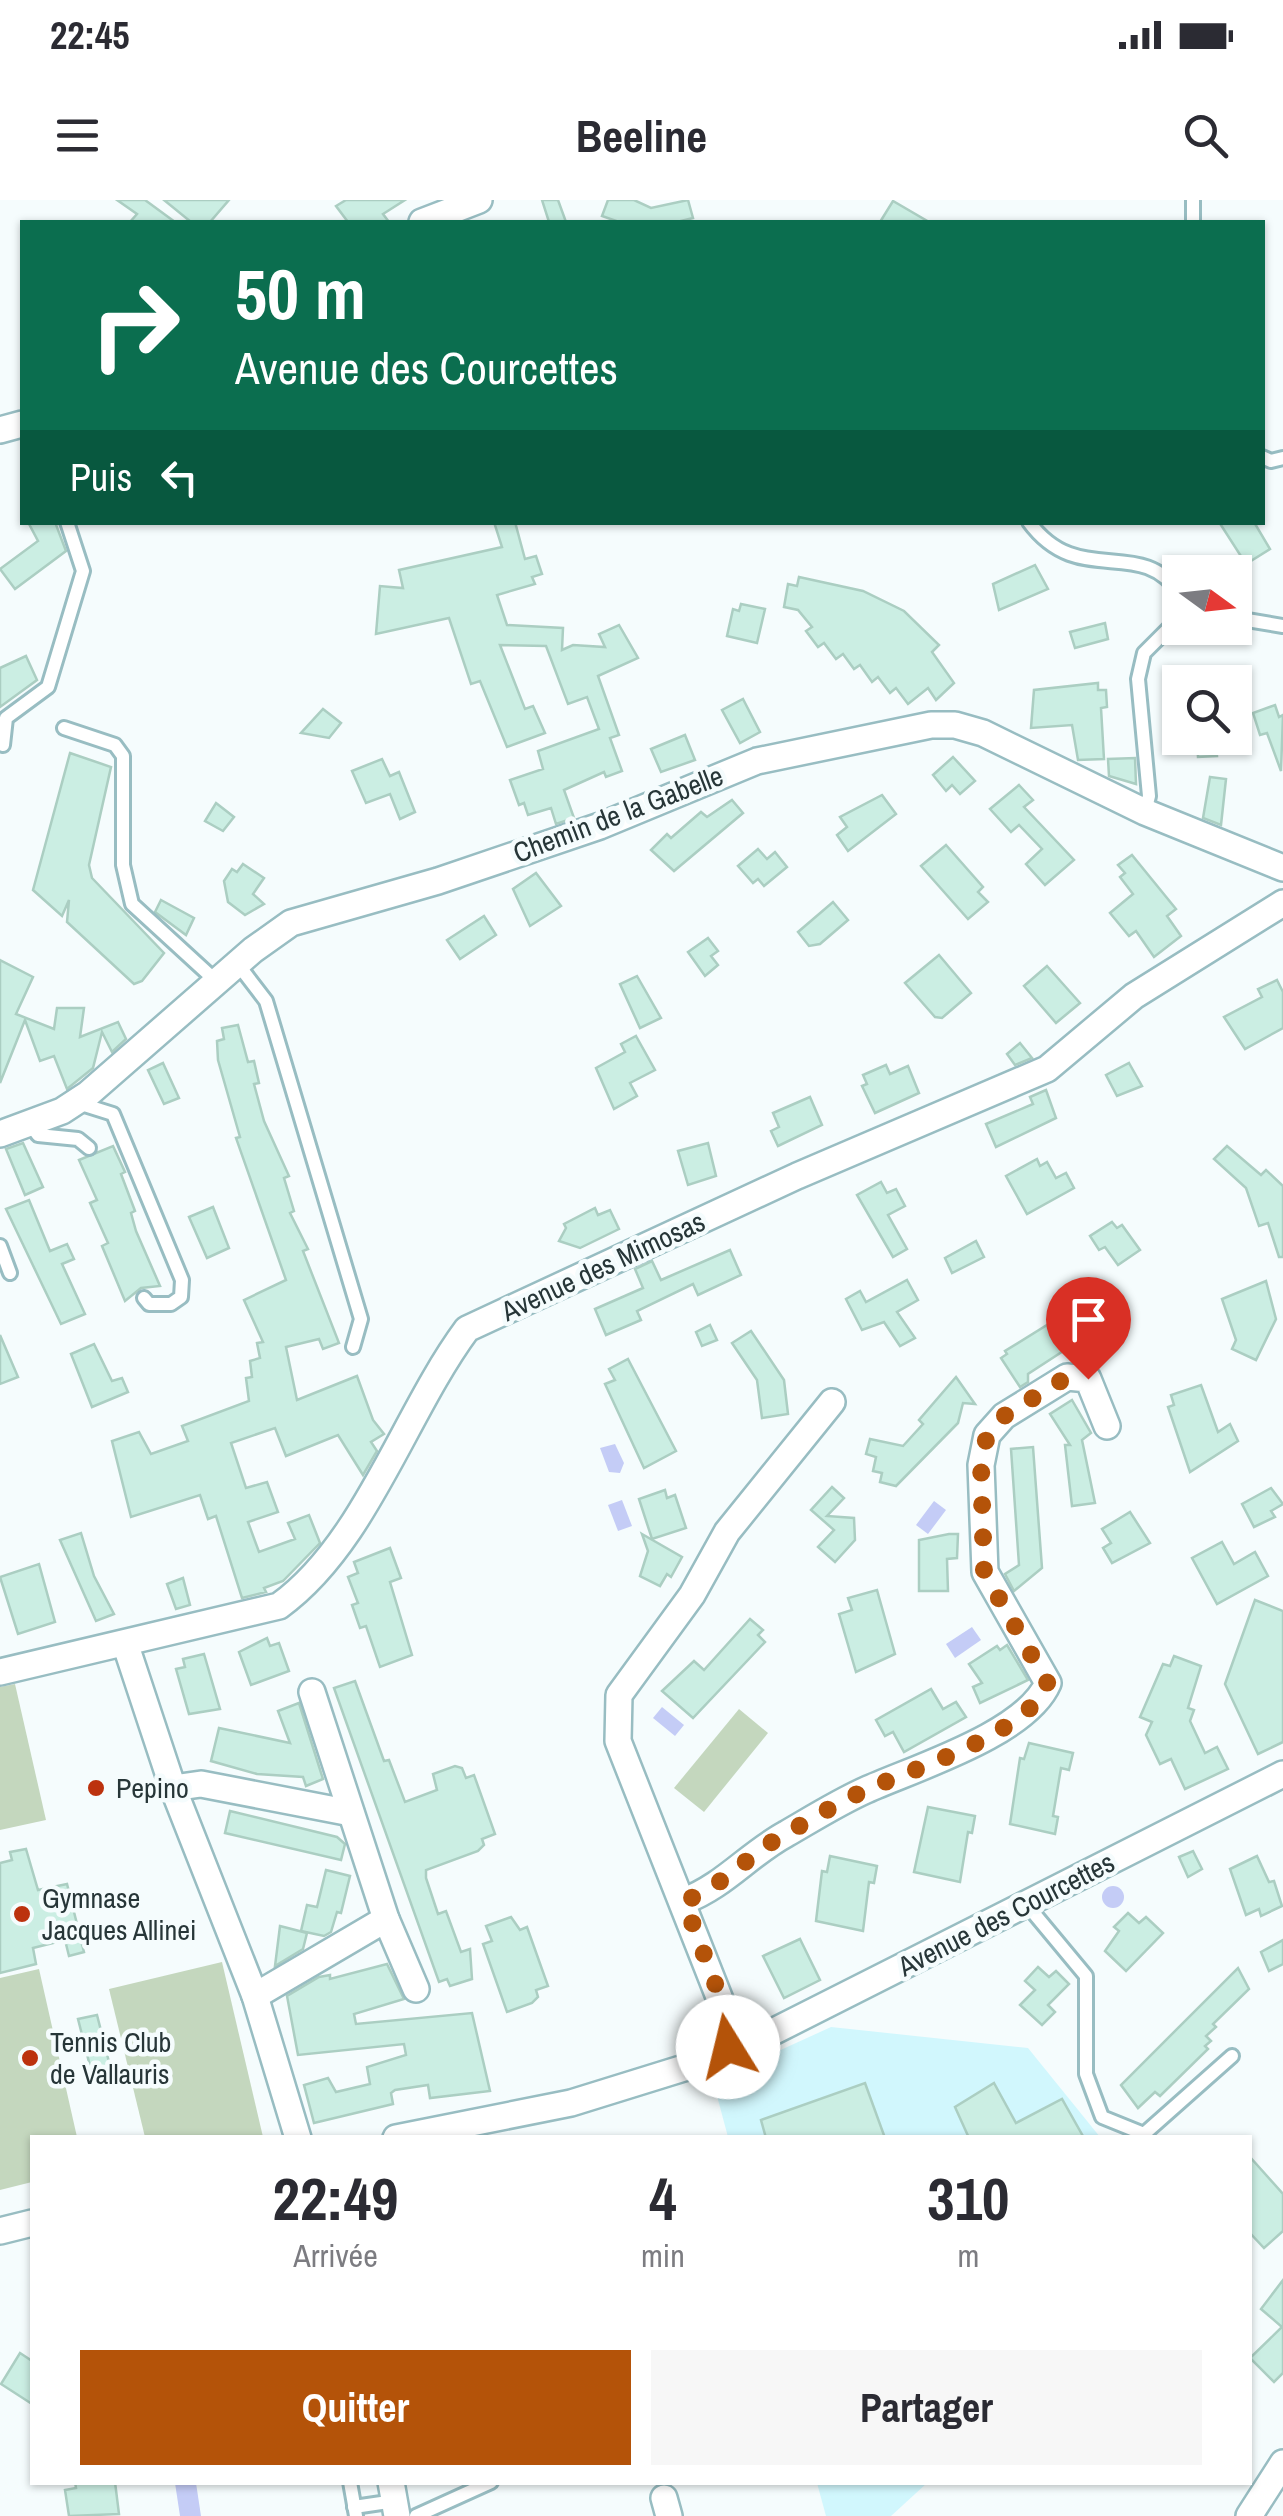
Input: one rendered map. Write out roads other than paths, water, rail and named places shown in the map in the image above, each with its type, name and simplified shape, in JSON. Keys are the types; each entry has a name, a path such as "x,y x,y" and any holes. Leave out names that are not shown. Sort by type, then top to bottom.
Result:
{"street":[{"path":"444,205 479,200"},
{"name":"Chemin de la Gabelle","path":"0,1134 76,1102 237,963 291,922 438,881 600,826 758,761 931,726 954,725 983,733 1146,812 1283,868"},
{"name":"Avenue des Mimosas","path":"0,1672 126,1646 279,1606 311,1583 370,1492 438,1369 467,1329 797,1176 1047,1068 1134,996 1283,903"},
{"path":"684,1901 712,1891 780,1837 865,1790 971,1744 1042,1697 1048,1684 1038,1658 984,1572 981,1464 987,1435 1004,1416 1067,1377 1088,1379 1107,1426"},
{"path":"728,2054 722,2002 684,1901 633,1788 618,1741 618,1695 692,1595 728,1532 832,1402"},
{"path":"126,1646 174,1788 255,1996 297,2135"},
{"path":"312,1692 386,1918 416,1989"},
{"name":"Avenue des Courcettes","path":"411,2135 571,2104 728,2054 1283,1774"},
{"path":"174,1788 200,1784 351,1813"},
{"path":"255,1996 386,1918"},
{"path":"0,2231 30,2224"},
{"path":"1249,2516 1283,2463"}],"lane":[{"path":"3,745 6,718 48,687 84,571 68,525"},
{"path":"1032,525 1056,552 1080,560 1149,567 1162,575"},
{"path":"1252,621 1283,626"},
{"path":"1146,812 1149,796 1138,679 1144,654 1162,636"},
{"path":"64,728 115,745 123,756 122,865 132,904 216,981"},
{"path":"237,963 266,1001 272,1020 361,1319 353,1347"},
{"path":"76,1102 112,1114 182,1280 181,1297 171,1304 149,1304 144,1298"},
{"path":"29,1123 38,1135 78,1138 88,1148"},
{"path":"0,1246 10,1272"},
{"path":"1027,1905 1086,1976 1086,2074 1102,2117 1144,2134 1232,2056"},
{"path":"351,2485 355,2511 479,2485"}],"water":[{"path":"615,1444 624,1463 620,1473 609,1472 600,1448"},
{"path":"622,1500 632,1526 618,1531 608,1505"},
{"path":"934,1501 946,1510 928,1534 916,1525"},
{"path":"972,1627 981,1640 955,1658 946,1644"},
{"path":"662,1707 684,1725 675,1736 653,1718"},
{"path":"1113,1886 1121,1889 1121,1905 1113,1908 1105,1905 1102,1897 1105,1889"},
{"path":"175,2485 196,2485 201,2516 180,2516"}],"place":[{"name":"Pepino","path":"96,1788"},
{"name":"Gymnase Jacques Allinei","path":"22,1914"},
{"name":"Tennis Club de Vallauris","path":"30,2058"}]}
